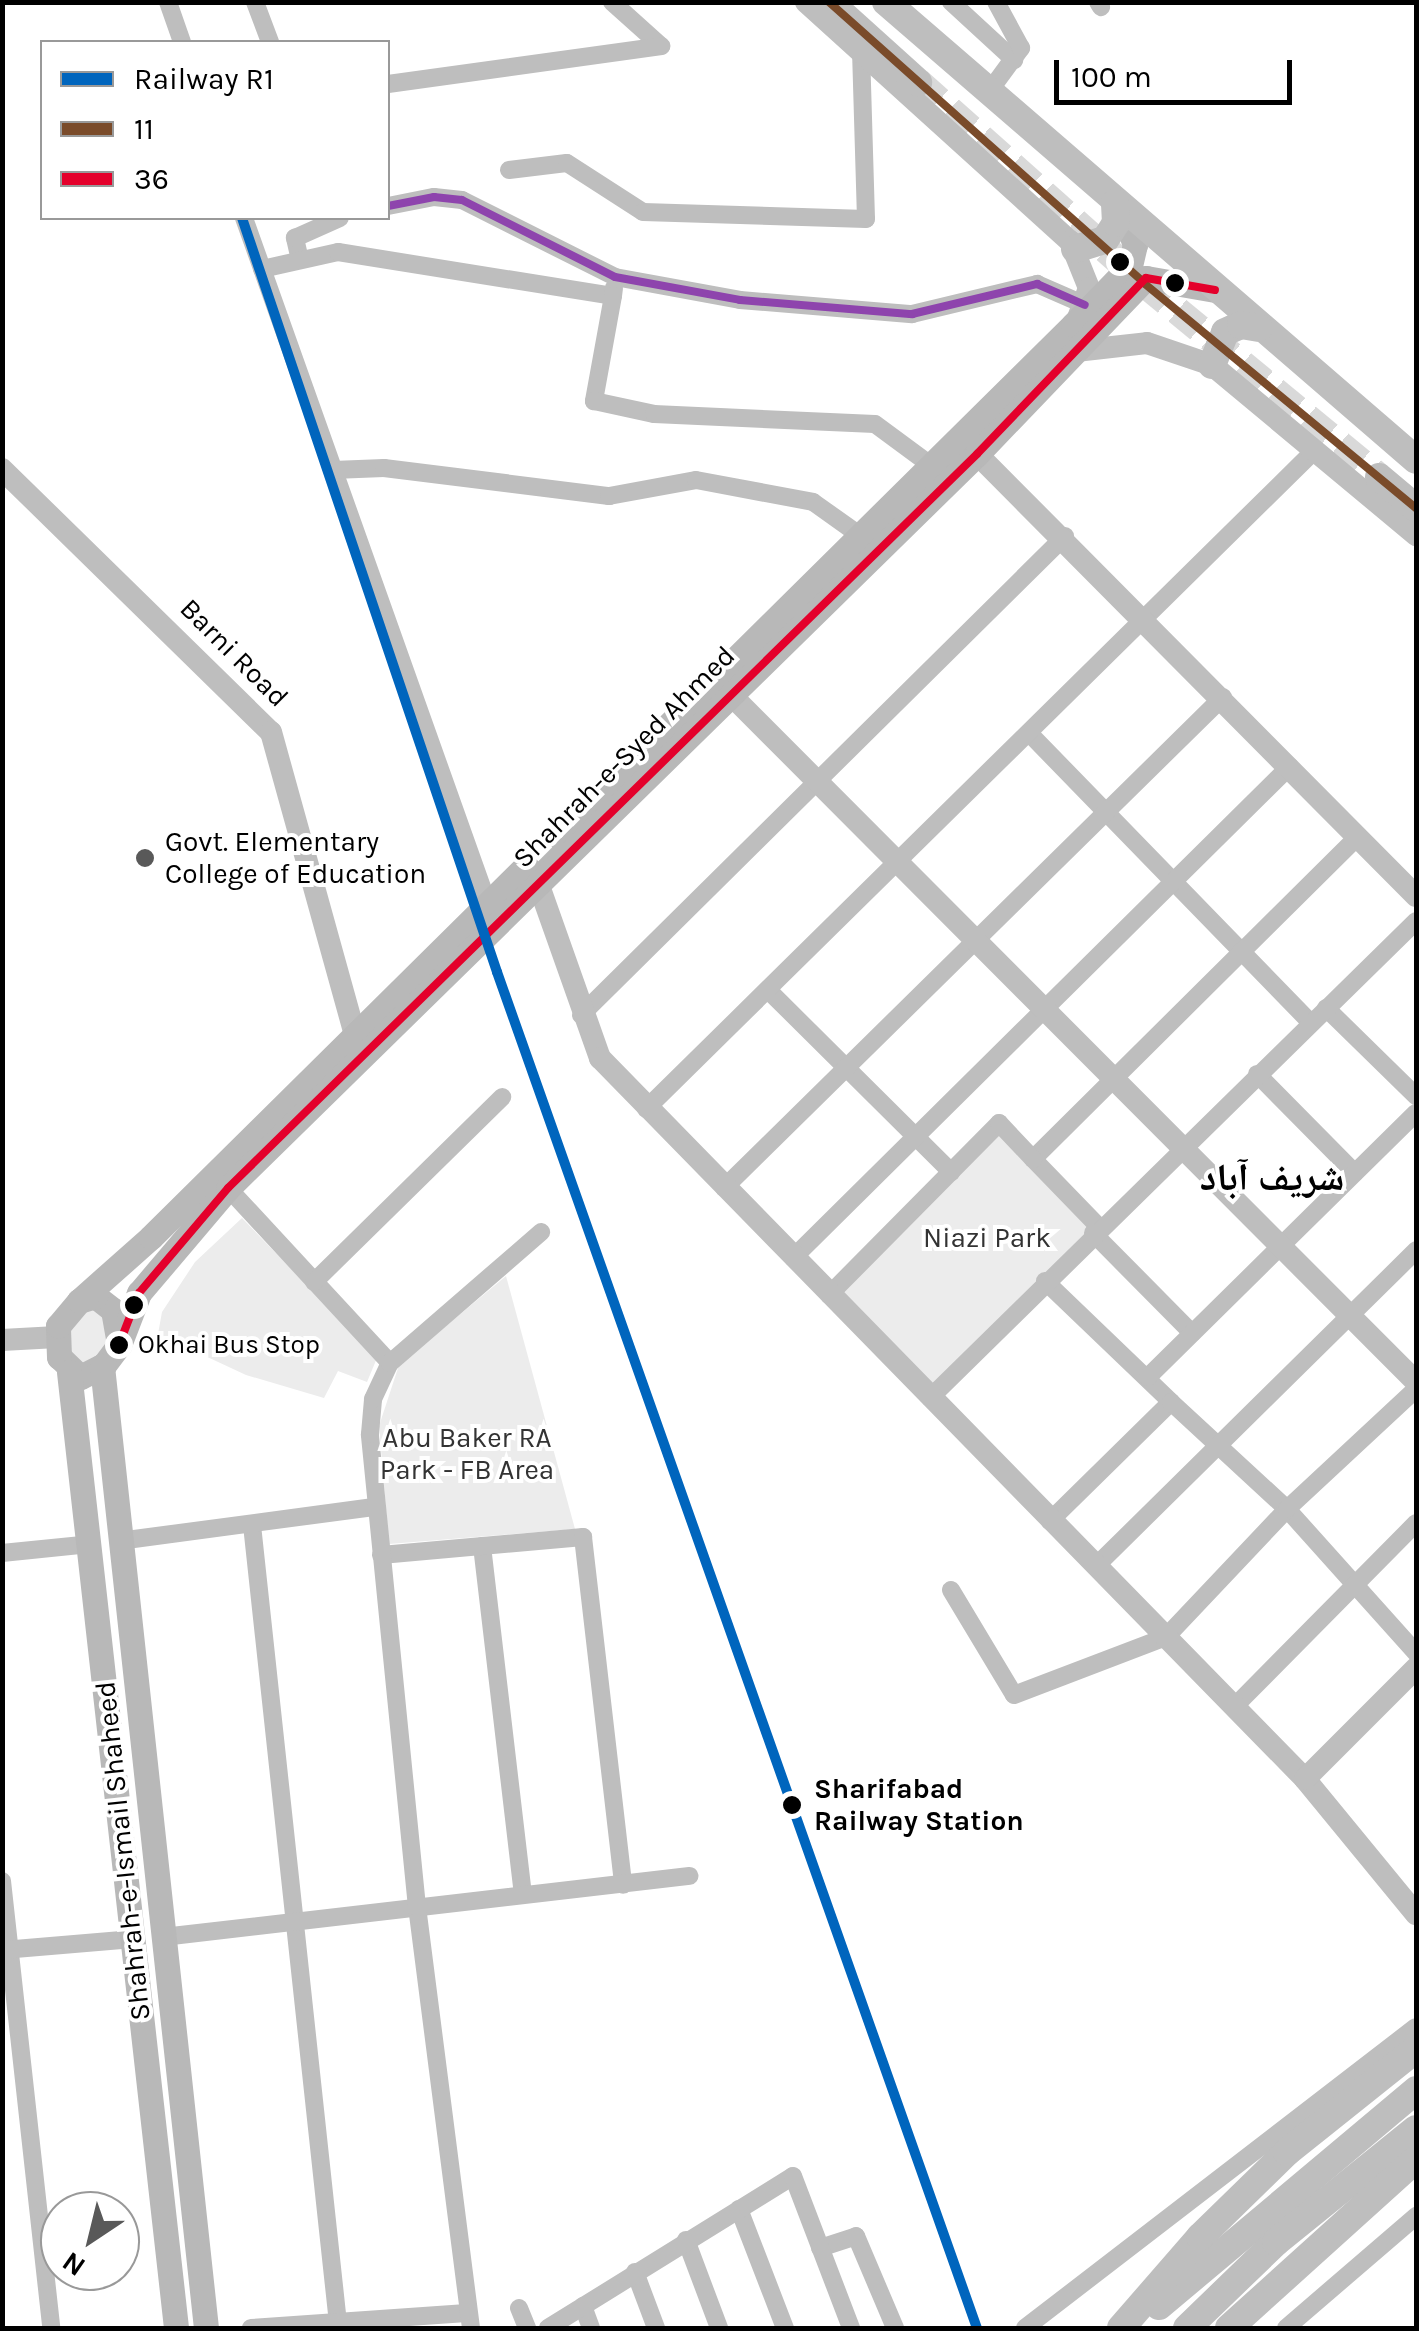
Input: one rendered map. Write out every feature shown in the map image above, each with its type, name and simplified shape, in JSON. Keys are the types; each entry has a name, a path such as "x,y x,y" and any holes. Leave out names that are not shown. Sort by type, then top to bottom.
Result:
{"highway":[{"path":"829,2 918,82"},
{"path":"886,2 1118,207 1416,460"},
{"path":"1075,249 1104,240 1116,223 1118,207"},
{"path":"1212,365 1225,332 1242,325 1259,328"},
{"path":"1379,477 1416,508"},
{"path":"1120,2328 1200,2237 1287,2152 1416,2049"},
{"path":"1131,2328 1416,2090"},
{"path":"1187,2328 1276,2242 1416,2129"},
{"path":"1229,2328 1416,2159"}],"main road":[{"name":"Shahrah-e-Syed Ahmed","path":"495,909 538,883 977,454 1130,266 1135,246 1118,207"},
{"name":"Shahrah-e-Syed Ahmed","path":"78,1300 151,1237 495,909 858,534 1078,327 1146,278 1215,290"},
{"name":"Shahrah-e-Syed Ahmed","path":"118,1345 157,1268 361,1039"},
{"path":"95,1296 113,1310 118,1345 102,1366 80,1377 69,1372 57,1337 78,1300 95,1296"},
{"name":"Shahrah-e-Ismail Shaheed","path":"102,1366 206,2328"},
{"name":"Shahrah-e-Ismail Shaheed","path":"69,1372 176,2328"}],"street":[{"path":"168,2 181,40"},
{"path":"256,2 269,40"},
{"path":"390,84 661,46 612,2"},
{"path":"806,2 1075,249 1088,288 1078,327"},
{"path":"951,2 1014,60"},
{"path":"988,94 1014,60 1019,37 996,2"},
{"path":"509,170 567,163 643,212 866,219 861,52"},
{"path":"390,206 434,197 462,200 614,286"},
{"path":"245,220 495,909"},
{"path":"300,260 295,238 336,220"},
{"path":"262,269 338,252 740,300 912,314 1037,284 1078,327 1146,343 1212,365 1416,534"},
{"path":"614,286 594,402 654,414 875,424 929,464"},
{"path":"646,1108 900,863 1315,450"},
{"path":"977,454 1065,536 1416,896"},
{"path":"333,470 384,468 609,496 696,480 813,502 858,534"},
{"name":"Barni Road","path":"2,469 272,732 361,1039"},
{"path":"581,1015 1065,536"},
{"path":"730,694 1183,1146 1416,1385 1286,1509 1166,1637 1014,1695 951,1590"},
{"path":"724,1188 1223,698"},
{"path":"1030,734 1311,1022"},
{"path":"793,1258 1290,766"},
{"path":"1033,1159 1358,836"},
{"path":"538,883 581,1015 600,1058 1305,1779 1416,1914"},
{"path":"930,1398 1045,1280 1416,921"},
{"path":"769,991 951,1172"},
{"path":"1326,1008 1416,1096"},
{"path":"1258,1074 1355,1172"},
{"path":"314,1282 502,1097"},
{"path":"1148,1377 1355,1172 1414,1122"},
{"path":"829,1295 999,1123 1192,1333"},
{"path":"228,1188 390,1363"},
{"path":"250,2328 469,2320 417,1907 374,1507 373,1399 390,1363 541,1232"},
{"path":"1096,1566 1416,1250"},
{"path":"1045,1280 1286,1509 1351,1586 1416,1653"},
{"path":"2,1340 57,1337"},
{"path":"1050,1521 1171,1402"},
{"path":"119,1540 374,1507"},
{"path":"1234,1707 1416,1524"},
{"path":"252,1525 338,2322"},
{"path":"381,1556 582,1536 624,1884"},
{"path":"2,1554 90,1544"},
{"path":"482,1546 523,1894"},
{"path":"1305,1779 1416,1668"},
{"path":"163,1936 690,1876"},
{"path":"2,1881 51,2328"},
{"path":"7,1950 134,1939"},
{"path":"1025,2328 1416,2028"},
{"path":"548,2328 793,2176 851,2328"},
{"path":"739,2209 785,2328"},
{"path":"1286,2328 1416,2216"},
{"path":"820,2248 856,2236 895,2328"},
{"path":"686,2240 719,2328"},
{"path":"634,2272 656,2328"},
{"path":"583,2306 592,2328"},
{"path":"519,2308 527,2328"}],"green space":[{"name":"Niazi Park","path":"999,1123 1099,1227 925,1395 825,1291"},
{"path":"242,1218 377,1358 367,1382 338,1371 324,1398 246,1375 158,1334 162,1312 195,1262"},
{"name":"Abu Baker RA Park - FB Area","path":"506,1276 575,1529 389,1544 379,1426 399,1365"},
{"path":"94,1301 115,1331 96,1363 70,1364 65,1323"}],"tunnel":[{"path":"918,82 1145,284 1379,477"}],"rail line":[{"name":"R1","path":"243,220 497,972 977,2328"}],"transit line":[{"name":"11","path":"829,2 1145,284 1416,508"},
{"path":"390,206 434,197 462,200 615,277 740,300 912,314 1037,284 1085,305"},
{"name":"36","path":"119,1345 139,1293 228,1188 977,454 1146,278 1215,290"}],"place":[{"name":"Govt. Elementary College of Education","path":"145,858"},
{"name":"Okhai Bus Stop","path":"119,1345"},
{"name":"Sharifabad Railway Station","path":"792,1805"}],"district":[{"name":"شريف آباد","path":"1272,1178"}]}
